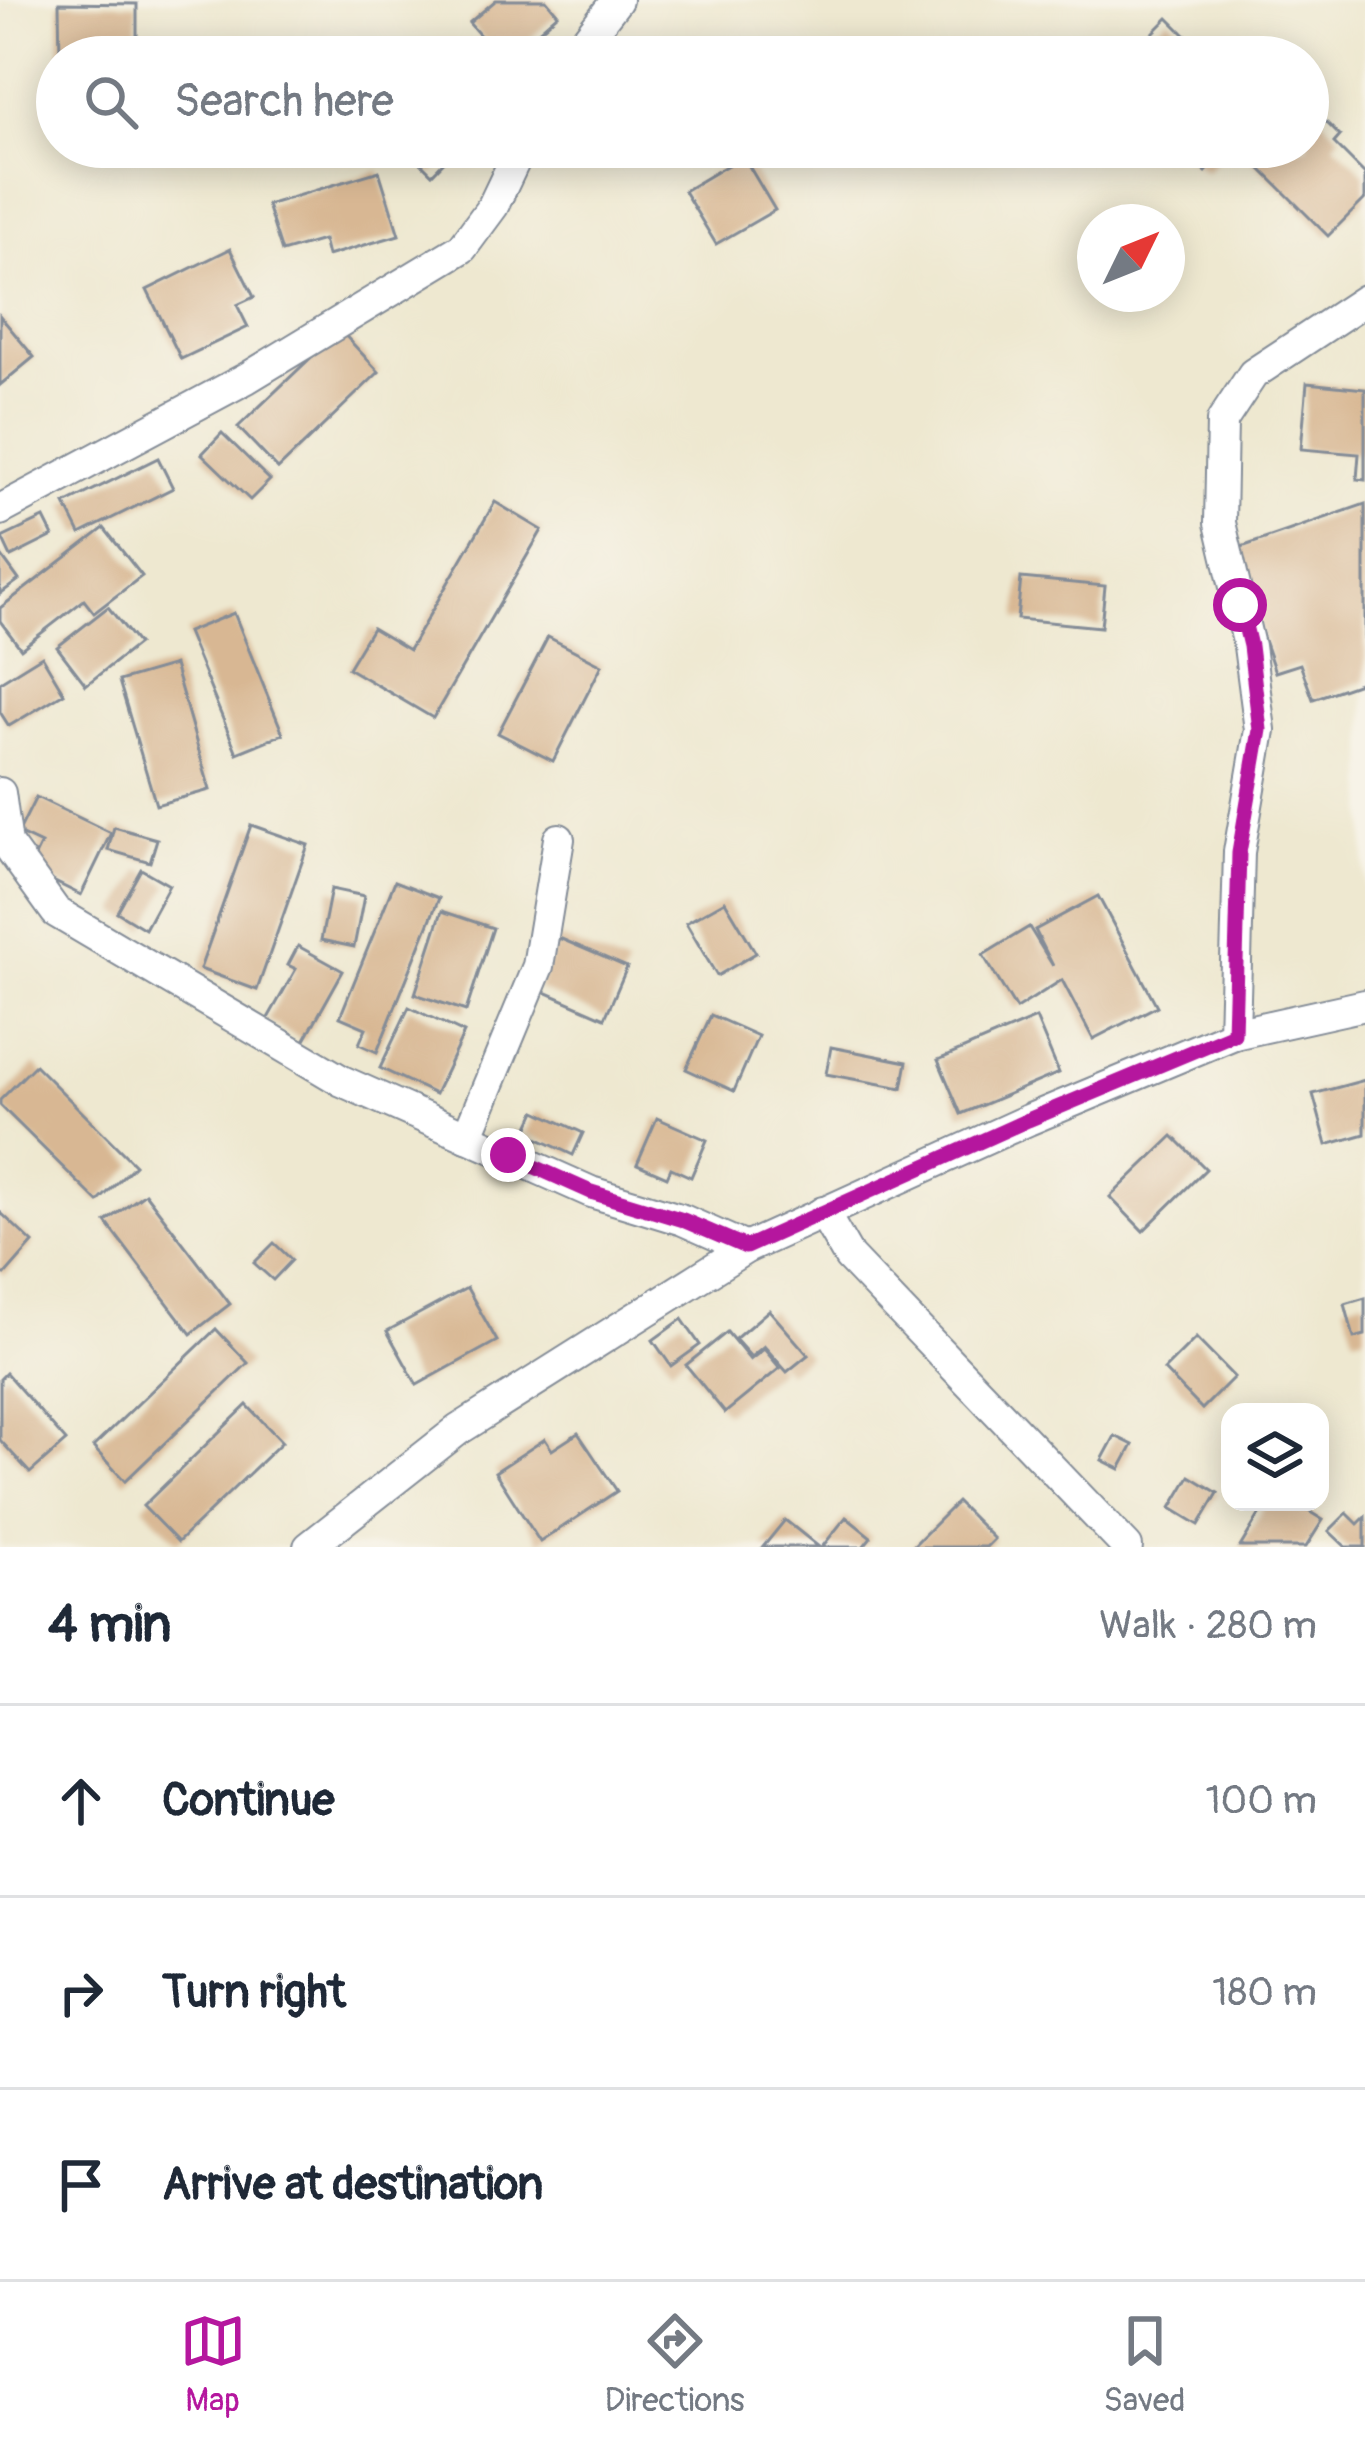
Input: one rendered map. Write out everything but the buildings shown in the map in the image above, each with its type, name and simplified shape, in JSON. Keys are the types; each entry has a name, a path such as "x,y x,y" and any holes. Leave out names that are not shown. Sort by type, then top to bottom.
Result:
{"street":[{"path":"590,36 617,0"},
{"path":"0,510 247,378 462,248 493,206 511,168"},
{"path":"1234,1034 1239,853 1260,730 1250,646 1220,523 1222,421 1252,374 1365,300"},
{"path":"0,793 7,844 56,912 342,1081 591,1192 683,1220 746,1247"},
{"path":"466,1136 538,966 559,838"},
{"path":"309,1547 458,1430 746,1247 1234,1034 1365,1005"},
{"path":"823,1212 849,1257 1126,1547"}],"route":[{"path":"508,1155 591,1192 683,1220 746,1247 1234,1034 1239,853 1260,730 1240,605"}]}
